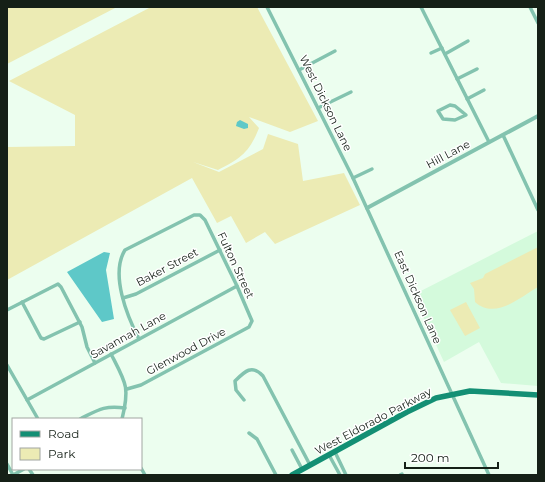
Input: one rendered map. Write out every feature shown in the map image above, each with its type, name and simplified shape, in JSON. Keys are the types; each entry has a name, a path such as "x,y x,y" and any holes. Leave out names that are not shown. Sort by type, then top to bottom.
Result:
{"main road":[{"name":"West Eldorado Parkway","path":"292,475 421,404 451,394 484,391 538,395"}],"street":[{"name":"West Dickson Lane","path":"267,7 367,208"},
{"path":"421,7 489,142"},
{"path":"530,7 538,23"},
{"path":"444,54 468,41"},
{"path":"431,53 442,48"},
{"path":"299,70 335,51"},
{"path":"457,79 477,69"},
{"path":"467,99 484,90"},
{"path":"318,108 351,92"},
{"path":"466,116 452,105 438,111 443,119 456,120 466,116 476,116"},
{"name":"Hill Lane","path":"367,208 538,116"},
{"path":"503,135 538,210"},
{"path":"353,178 372,169"},
{"name":"East Dickson Lane","path":"367,208 489,475"},
{"name":"Fulton Street","path":"123,298 119,270 122,255 125,250 194,215 200,215 220,250 237,286 252,321 251,325"},
{"name":"Baker Street","path":"123,298 136,294 220,250"},
{"path":"7,310 58,284 80,322 86,347 95,363"},
{"name":"Savannah Lane","path":"27,400 237,286"},
{"path":"123,298 127,316 139,339"},
{"path":"22,302 42,338 44,339 80,322"},
{"name":"Glenwood Drive","path":"127,389 141,385 251,325"},
{"path":"111,354 125,379 127,389 122,418"},
{"path":"7,365 37,418"},
{"path":"244,400 236,390 235,381 252,369 259,371 264,376 310,465"},
{"path":"82,418 100,408 110,406 125,408"},
{"path":"249,432 257,439 276,475"},
{"path":"292,450 302,469"},
{"path":"332,454 340,475"},
{"path":"332,454 346,475"},
{"path":"7,464 13,475 22,470"}],"shaded area":[{"path":"538,231 538,386 501,383 479,342 444,362 413,295"}],"green space":[{"path":"7,7 117,7 7,64"},
{"path":"151,7 257,7 318,121 290,132 249,117 259,128 252,143 243,154 233,162 218,170 193,162 219,172 263,149 268,134 298,144 303,181 344,173 360,205 275,244 265,232 246,243 231,216 217,223 192,178 7,280 7,147 75,146 75,115 9,81"},
{"path":"538,247 538,287 515,301 499,308 491,309 483,307 475,302 474,289 470,283 483,278 485,274"},
{"path":"466,302 480,328 465,336 450,310"}],"water":[{"path":"240,120 248,124 248,128 244,129 236,126 237,122"},
{"path":"104,252 110,253 106,270 114,319 102,322 67,272"}]}
